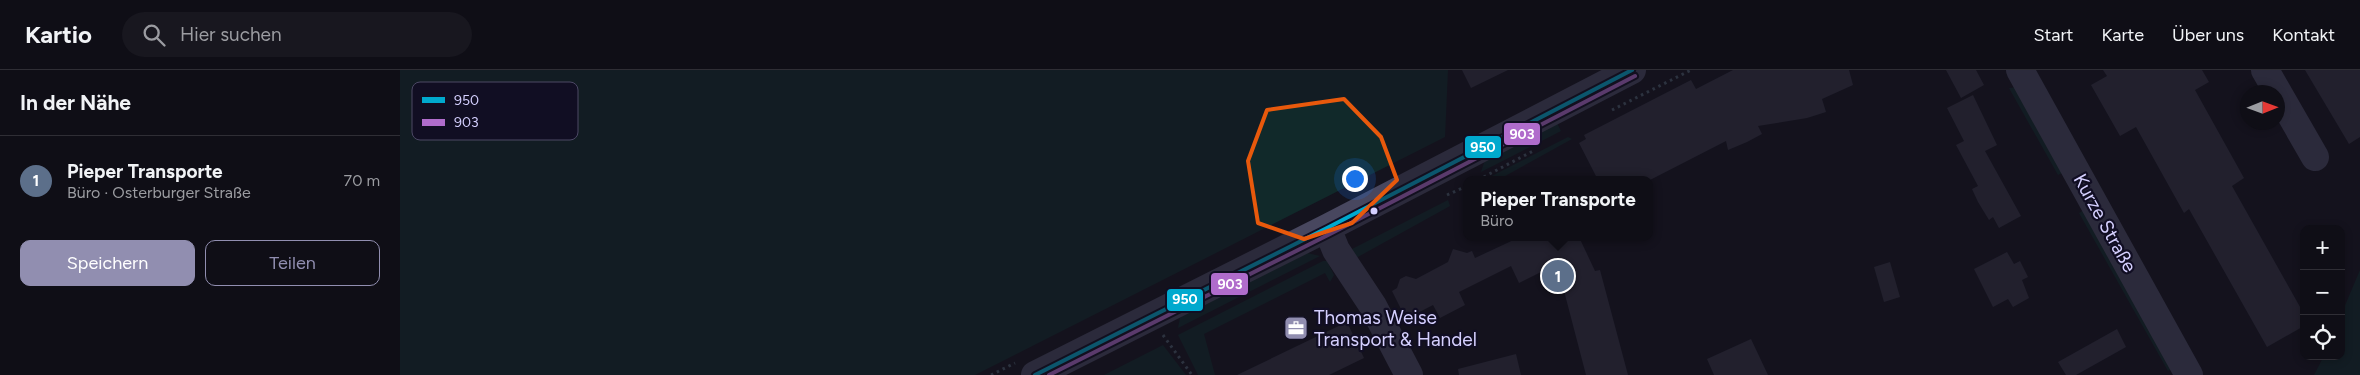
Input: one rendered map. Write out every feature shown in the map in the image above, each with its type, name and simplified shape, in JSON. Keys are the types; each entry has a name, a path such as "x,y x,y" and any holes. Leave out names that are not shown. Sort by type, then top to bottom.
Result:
{"street":[{"path":"1035,375 1327,228 1632,70"},
{"name":"Kurze Straße","path":"2020,70 2189,375"},
{"path":"2265,70 2315,157"},
{"path":"1327,228 1336,250 1373,306 1409,375"}],"path":[{"path":"1603,114 1691,70"},
{"path":"1485,176 1536,149"},
{"path":"1154,315 1165,338 1192,375"}],"highlighted area":[{"path":"1344,99 1381,137 1397,180 1352,223 1304,239 1258,223 1248,161 1267,110"}],"green space":[{"path":"400,70 1448,70 1445,137 975,375 400,375"},
{"path":"2020,87 2062,173 2058,175 2009,88"},
{"path":"1556,121 1561,131 1481,172 1485,160"},
{"path":"1568,137 1572,139 1505,176 1492,176"},
{"path":"1448,200 1450,206 1356,258 1352,249"},
{"path":"2084,210 2171,369 2168,371 2079,213"},
{"path":"1307,253 1320,256 1178,328 1180,318 1185,313"},
{"path":"1323,261 1327,261 1334,275 1330,282 1325,273 1204,334 1215,375 1198,375 1178,335"},
{"path":"2360,270 2360,375 2314,375 2322,360 2345,360 2345,306"},
{"path":"1163,345 1186,375 1104,375"}],"building":[{"path":"1462,70 1508,70 1471,88"},
{"path":"1733,70 1849,70 1853,85 1822,99 1826,112 1807,118 1758,126 1762,134 1747,142 1728,150 1726,141 1653,178 1653,176 1596,176 1579,143 1586,139 1584,135 1691,80 1696,89"},
{"path":"1946,70 1976,70 1984,85 1961,98"},
{"path":"2103,70 2202,70 2209,82 2195,90 2244,178 2232,186 2300,307 2300,328 2267,347 2189,209 2184,213 2136,127 2120,136 2091,85 2107,76"},
{"path":"2305,70 2360,70 2360,137 2349,144"},
{"path":"1973,95 1997,145 1985,151 2021,216 1999,228 1993,217 1989,220 1972,189 1978,186 1956,145 1964,141 1947,108"},
{"path":"1511,241 1581,241 1595,271 1600,270 1628,375 1586,375 1557,264 1519,283 1511,266 1459,292 1465,305 1440,318 1433,305 1406,319 1392,291 1397,288 1400,279 1406,276 1416,279 1448,262 1453,249 1467,253 1472,251 1475,258"},
{"path":"2007,252 2014,264 2020,261 2028,277 2022,280 2029,298 2013,307 2008,299 1993,307 1974,269"},
{"path":"1890,262 1900,297 1884,302 1874,267"},
{"path":"1347,322 1364,358 1329,375 1237,375"},
{"path":"2117,329 2126,347 2076,375 2066,375 2058,362"},
{"path":"1751,339 1768,375 1714,375 1707,359"},
{"path":"1516,354 1521,375 1459,375 1458,369"}],"transit line":[{"name":"950","path":"1035,375 1327,228 1632,70"},
{"name":"903","path":"1049,375 1330,234 1635,76"}],"place":[{"name":"Pieper Transporte","path":"1558,276"},
{"name":"Thomas Weise Transport & Handel","path":"1296,328"}]}
